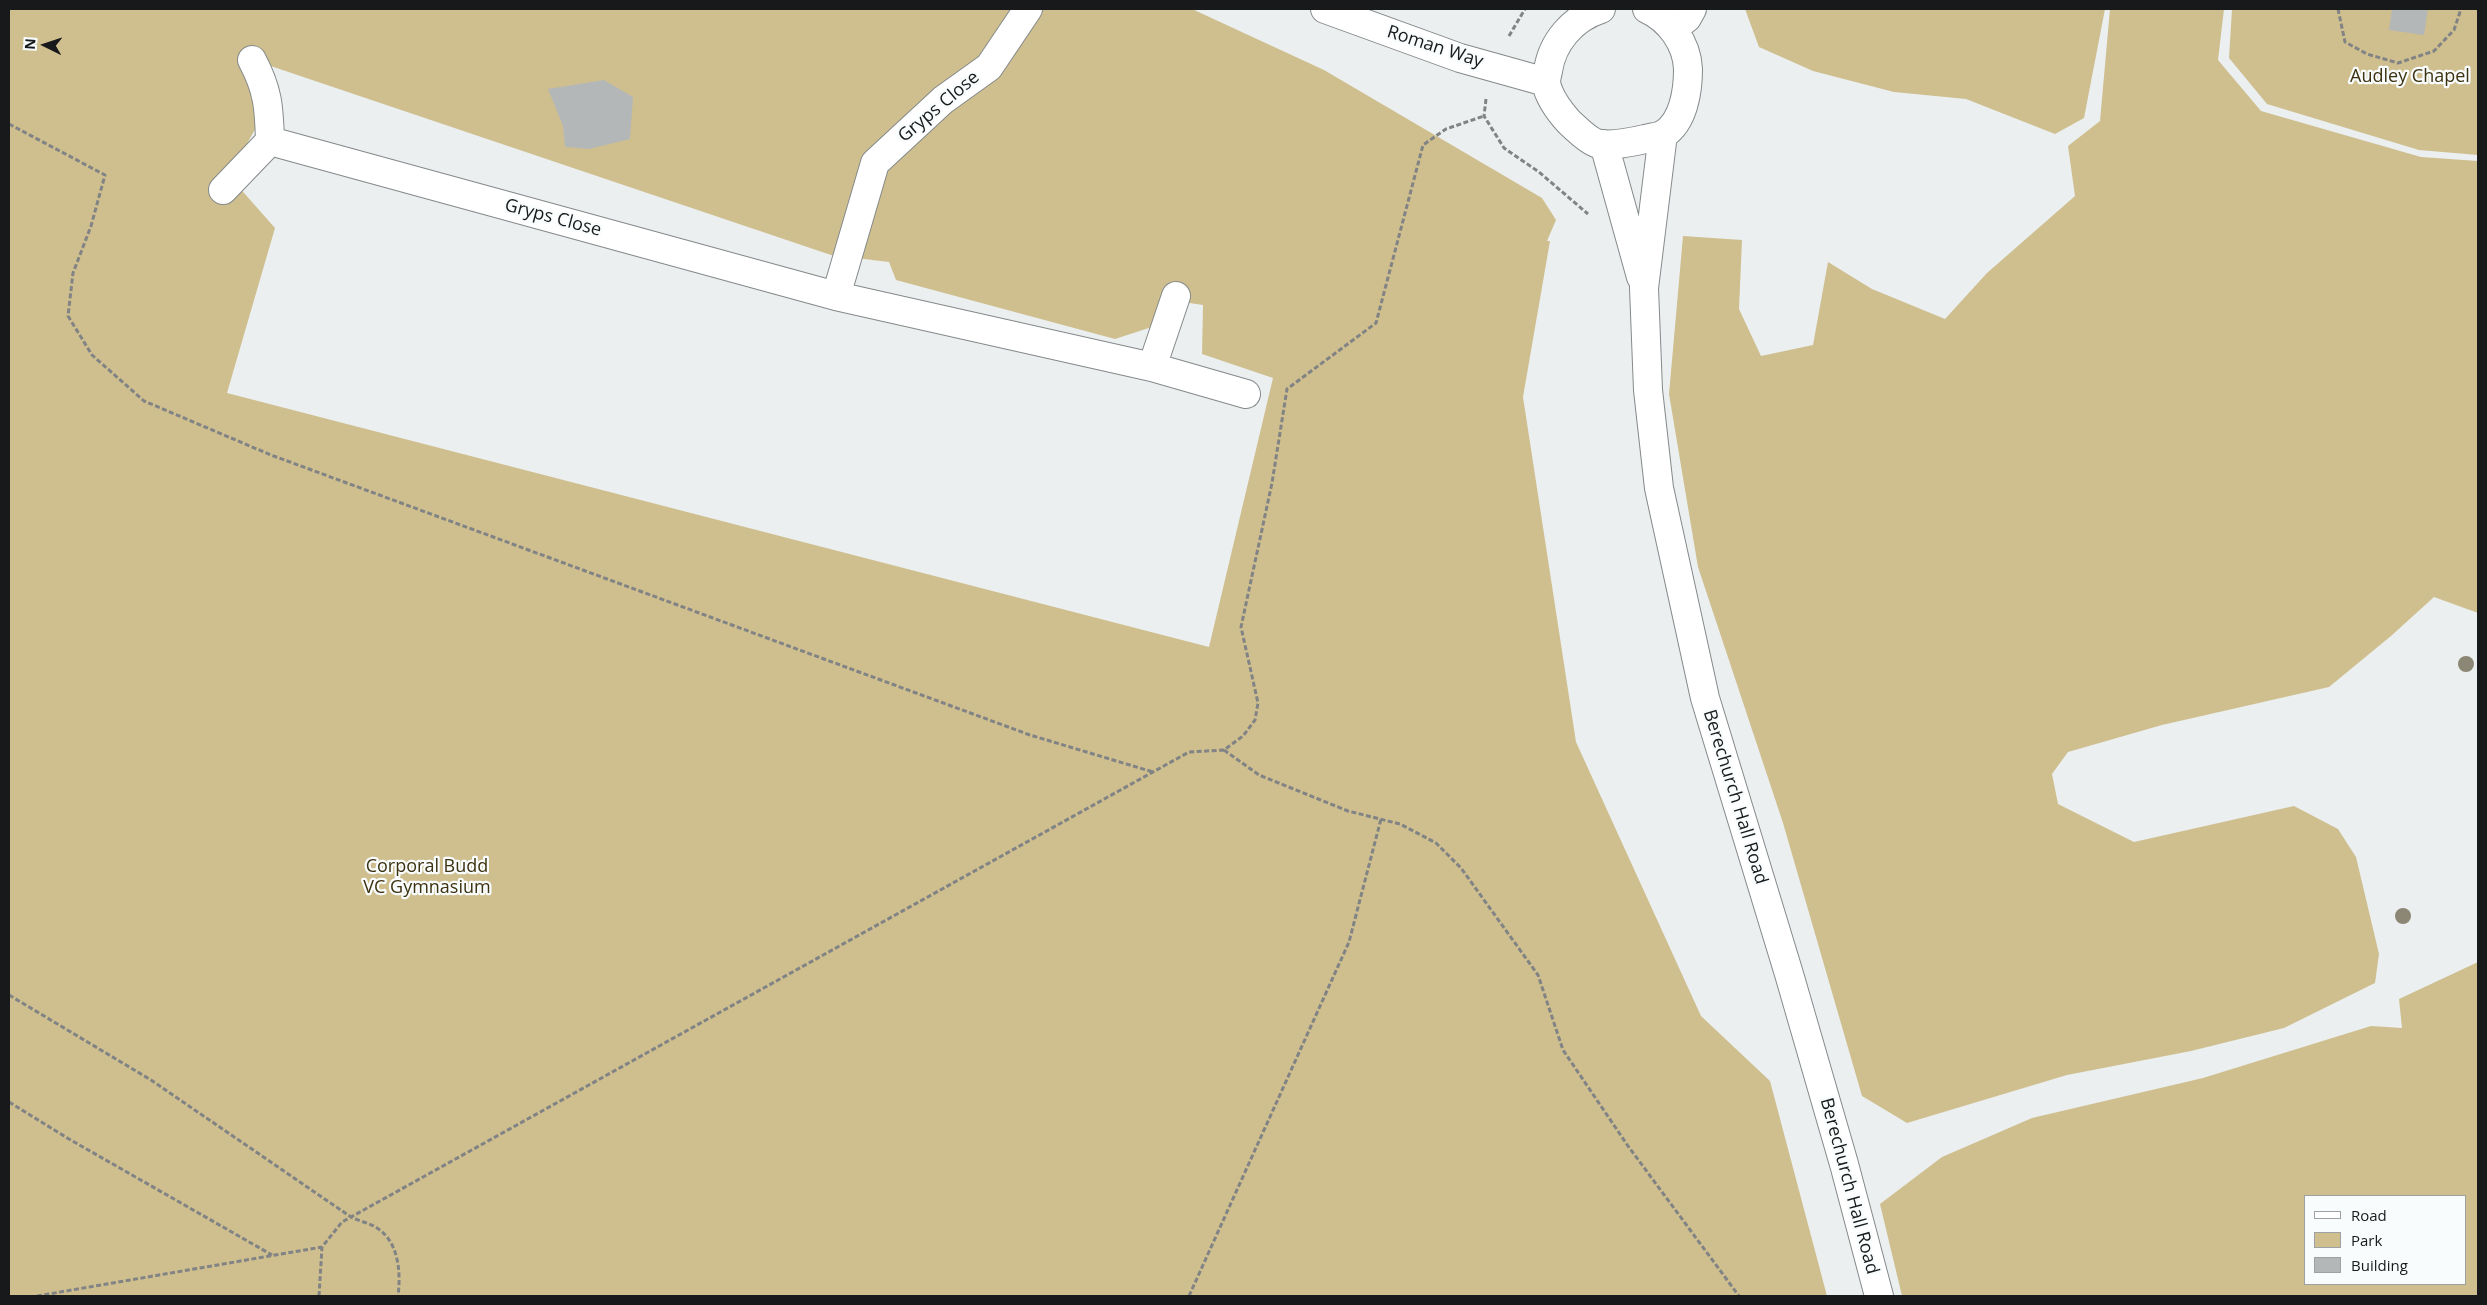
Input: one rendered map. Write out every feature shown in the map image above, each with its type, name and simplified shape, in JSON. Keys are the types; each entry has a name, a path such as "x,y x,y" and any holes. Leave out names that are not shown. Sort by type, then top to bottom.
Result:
{"street":[{"name":"Gryps Close","path":"836,296 875,163 943,100 989,67 1028,9"},
{"name":"Roman Way","path":"1325,9 1460,58 1546,82"},
{"path":"1601,9 1581,19 1557,41 1550,57 1546,82 1559,110 1571,124 1586,137 1604,144 1634,142 1663,134 1678,119 1688,78 1688,61 1673,29 1656,13 1647,9"},
{"path":"1673,29 1687,18 1692,9"},
{"path":"223,190 270,141 269,107 264,81 252,60"},
{"name":"Berechurch Hall Road","path":"1663,134 1644,288 1648,390 1659,488 1705,698 1811,1050 1879,1296"},
{"name":"Gryps Close","path":"270,141 836,296 1152,367 1246,394"},
{"name":"Berechurch Hall Road","path":"1604,144 1644,288"},
{"path":"1152,367 1176,296"}],"path":[{"path":"1525,9 1490,65 1484,116 1504,148 1539,172 1589,215"},
{"path":"2338,9 2345,42 2367,54 2398,63 2434,50 2454,30 2462,9"},
{"path":"319,1296 322,1247 342,1222 1189,752 1224,750 1243,736 1255,720 1258,703 1241,627 1272,483 1287,389 1376,322 1424,144 1446,130 1484,116"},
{"path":"9,124 105,175 91,226 73,273 68,316 92,355 144,401 271,455 602,578 1030,734 1153,772"},
{"path":"1224,750 1259,775 1348,811 1400,824 1436,843 1461,868 1538,976 1563,1050 1628,1146 1739,1296"},
{"path":"1189,1296 1349,942 1381,819"},
{"path":"9,995 151,1080 351,1217 377,1228 391,1241 401,1275 398,1296"},
{"path":"9,1102 69,1139 272,1256"},
{"path":"37,1296 322,1247"}],"green space":[{"name":"Corporal Budd VC Gymnasium","path":"9,9 1192,9 1324,70 1542,198 1556,220 1547,241 1550,241 1523,397 1576,742 1701,1016 1770,1081 1827,1296 9,1296","holes":["244,57 831,255 889,262 896,280 1115,339 1155,326 1169,300 1203,305 1202,354 1273,378 1209,647 227,393 275,228 229,176 268,106"]},
{"path":"1745,9 2105,9 2084,118 2055,134 1966,99 1894,92 1813,71 1759,47"},
{"path":"2110,9 2224,9 2218,60 2261,111 2421,157 2478,161 2478,613 2434,597 2391,636 2329,687 2162,725 2068,752 2052,774 2058,804 2134,842 2294,806 2338,829 2356,857 2379,954 2375,983 2284,1028 2191,1051 2067,1075 1907,1123 1862,1096 1783,823 1698,567 1669,394 1683,236 1742,240 1739,309 1761,356 1813,345 1828,262 1872,289 1945,319 1987,273 2075,196 2068,146 2100,121"},
{"name":"Audley Chapel","path":"2232,9 2478,9 2478,155 2419,150 2267,104 2229,58"},
{"path":"2478,962 2478,1296 1902,1296 1880,1204 1942,1157 2032,1118 2203,1078 2371,1026 2402,1028 2399,999"}],"building":[{"path":"2392,9 2428,9 2424,35 2389,30"},
{"path":"604,80 633,97 630,139 589,149 565,147 563,126 548,89"}]}
